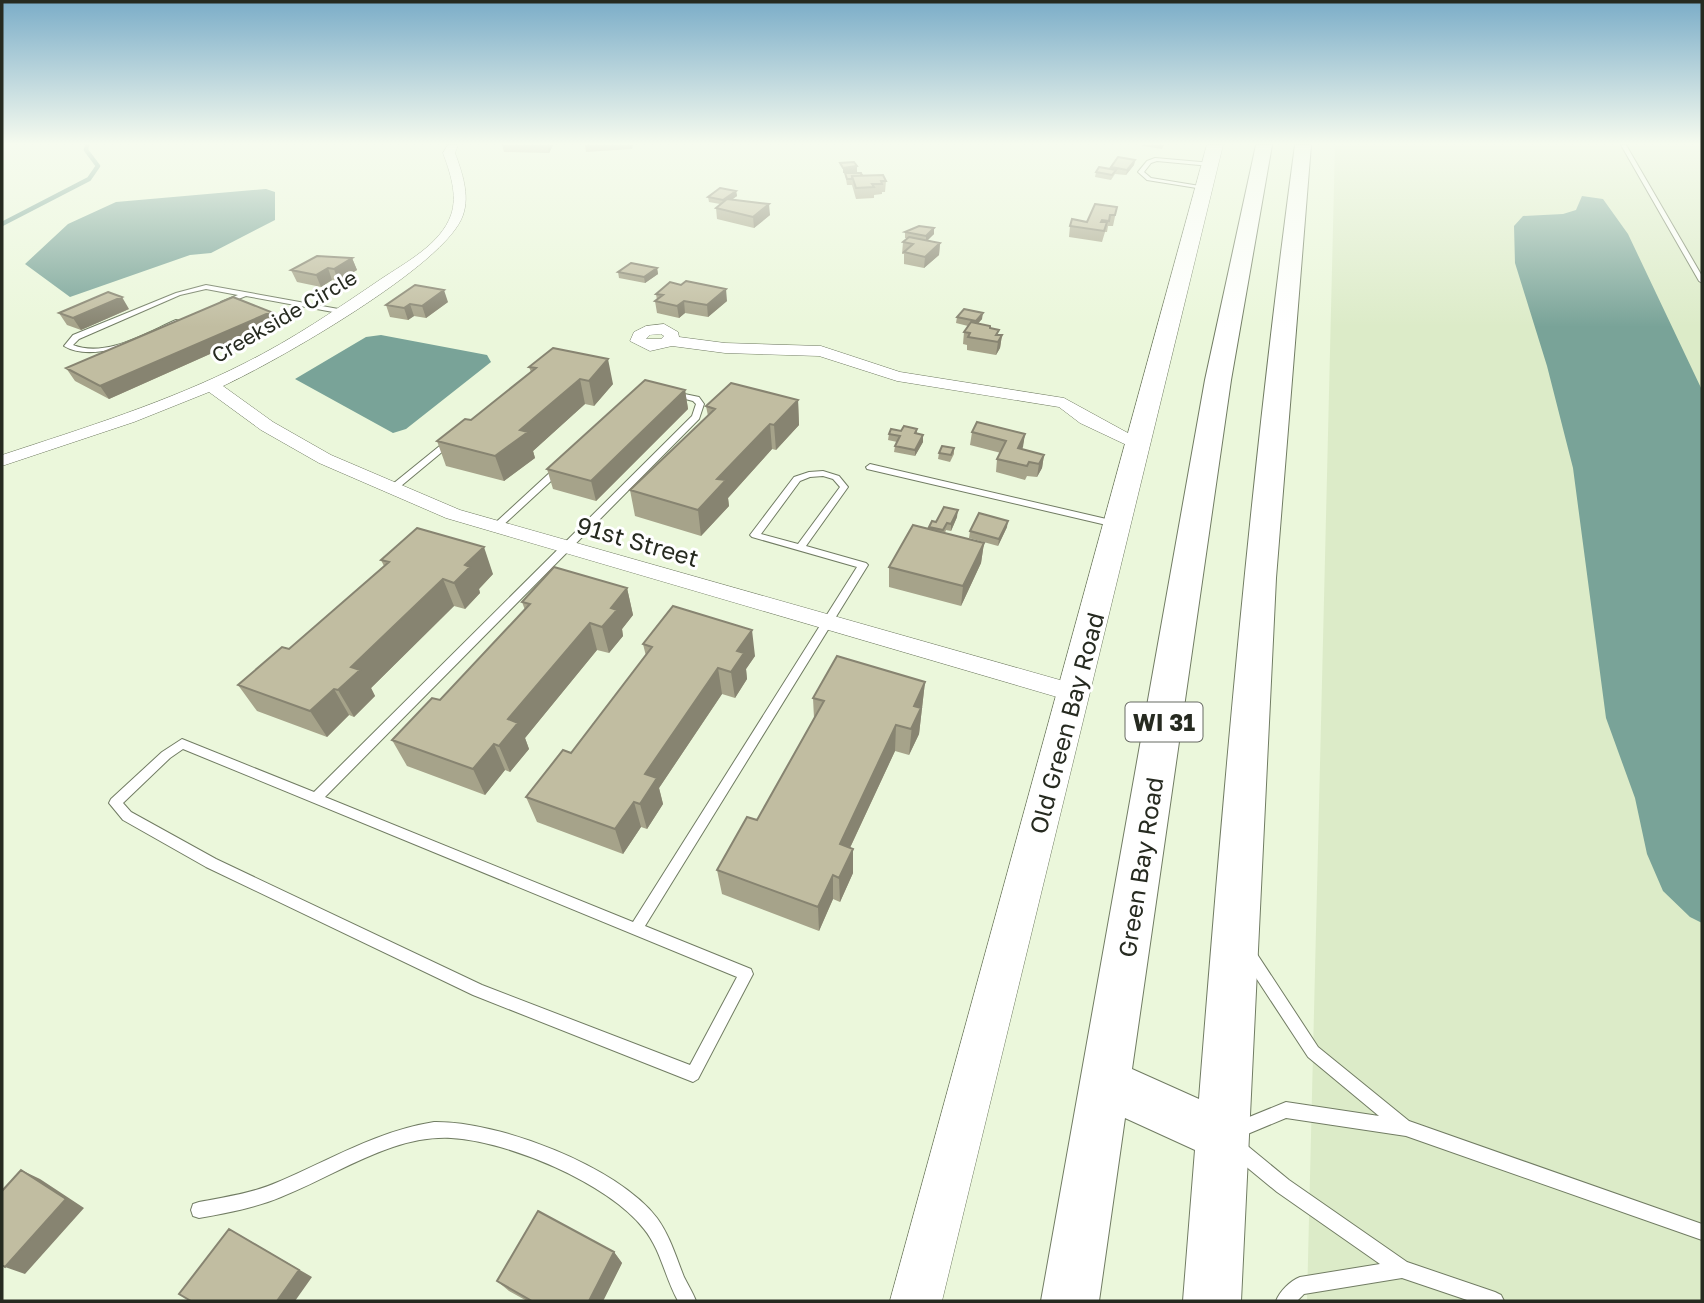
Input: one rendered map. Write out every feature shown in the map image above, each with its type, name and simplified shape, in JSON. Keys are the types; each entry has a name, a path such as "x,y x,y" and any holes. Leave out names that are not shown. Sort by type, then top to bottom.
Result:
{"main road":[{"name":"Green Bay Road","path":"1070,1301 1218,380 1252,206"},
{"path":"1212,1301 1236,936 1242,799 1295,206"},
{"path":"1106,1083 1223,1136"}],"street":[{"name":"Creekside Circle","path":"2,461 102,428 250,367 344,312 416,261 450,229 458,214 458,206"},
{"name":"Old Green Bay Road","path":"916,1301 1199,206"},
{"path":"670,341 725,348 821,351 897,376 1064,403 1087,419 1139,444"},
{"name":"91st Street","path":"210,385 267,426 324,459 453,513 1073,693"}],"lane":[{"path":"1658,206 1702,281"},
{"path":"184,318 107,349 90,353 75,351 68,346 76,337 194,289 206,287 344,312"},
{"path":"208,309 245,294"},
{"path":"316,798 696,417 700,404 696,399 666,392"},
{"path":"392,489 461,434"},
{"path":"497,526 568,460"},
{"path":"870,467 1118,524"},
{"path":"637,928 863,565 755,535 797,479 806,473 833,476 842,481 844,487 801,547"},
{"path":"183,744 316,798 746,974 693,1074 478,989 211,863 127,816 115,803 166,755 183,744"},
{"path":"1236,936 1313,1052 1406,1128"},
{"path":"1495,1301 1402,1269 1283,1186 1223,1136 1286,1110 1406,1128 1702,1232"},
{"path":"199,1210 240,1202 277,1190 396,1138 434,1130 477,1133 522,1146 570,1166 610,1187 646,1218 666,1247 674,1281 687,1301"},
{"path":"1285,1301 1300,1286 1402,1269"}],"shaded area":[{"path":"1334,206 1702,206 1702,1301 1307,1301"}],"water":[{"path":"108,206 275,206 275,220 211,253 190,255 70,297 25,264 68,224"},
{"path":"1578,206 1608,206 1628,234 1702,390 1702,923 1690,917 1663,891 1647,854 1635,798 1606,718 1573,468 1547,366 1515,263 1514,226 1523,216 1563,214 1576,210"},
{"path":"381,335 487,355 491,362 406,429 393,433 295,379 366,337"}],"building":[{"path":"719,206 767,206 753,217 716,208"},
{"path":"1094,206 1117,207 1115,215 1110,215 1109,221 1102,220 1101,222 1107,222 1104,231 1070,226 1072,219 1087,222"},
{"path":"919,226 934,228 926,236 905,232"},
{"path":"909,237 940,243 925,257 904,252 913,244 903,242"},
{"path":"317,256 352,258 334,269 328,268 316,275 291,270"},
{"path":"631,263 657,268 644,277 618,272"},
{"path":"686,281 726,289 707,305 684,301 677,306 655,301 663,295 656,294 670,282 681,285"},
{"path":"415,285 444,290 422,306 410,304 404,308 386,305"},
{"path":"108,292 122,297 73,318 59,313"},
{"path":"233,297 271,312 100,386 66,368"},
{"path":"964,309 983,313 976,321 957,317"},
{"path":"971,322 990,326 999,330 996,335 1002,335 998,342 968,337 970,333 964,332"},
{"path":"553,348 608,359 589,381 580,379 520,430 528,432 495,456 437,441 465,419 471,420 536,368 529,367"},
{"path":"645,380 685,390 591,481 547,469"},
{"path":"731,383 798,400 774,425 770,424 717,479 726,480 698,510 630,490 715,409 706,406"},
{"path":"977,422 1025,434 1018,448 1044,455 1039,464 1029,462 1027,466 997,459 1006,441 972,432"},
{"path":"904,426 917,429 915,433 923,435 915,450 895,446 900,436 889,434 891,429 901,431"},
{"path":"942,446 954,448 951,455 939,453"},
{"path":"944,507 958,510 951,524 947,523 943,530 929,527 932,521 936,522"},
{"path":"979,513 1008,521 999,539 970,531"},
{"path":"913,525 984,543 963,586 889,567"},
{"path":"417,528 484,547 465,565 470,567 454,583 443,579 351,667 360,670 338,690 334,689 310,711 238,685 282,647 289,649 389,562 381,560"},
{"path":"554,567 627,588 611,608 617,610 602,627 590,623 508,719 518,723 499,746 494,744 473,769 392,740 432,698 440,700 530,604 522,602"},
{"path":"673,606 752,630 737,651 744,653 731,672 718,668 645,774 657,778 640,804 634,802 615,829 526,797 563,750 571,753 652,647 643,644"},
{"path":"837,656 925,682 914,706 921,708 911,729 896,725 840,844 853,849 839,878 833,875 818,907 717,870 747,817 757,820 824,701 813,698"},
{"path":"21,1170 66,1199 5,1267 2,1265 2,1191"},
{"path":"538,1211 614,1252 589,1301 529,1301 497,1281"},
{"path":"229,1229 299,1270 277,1301 191,1301 179,1294"}],"waterway":[{"path":"2,224 37,206"}]}
